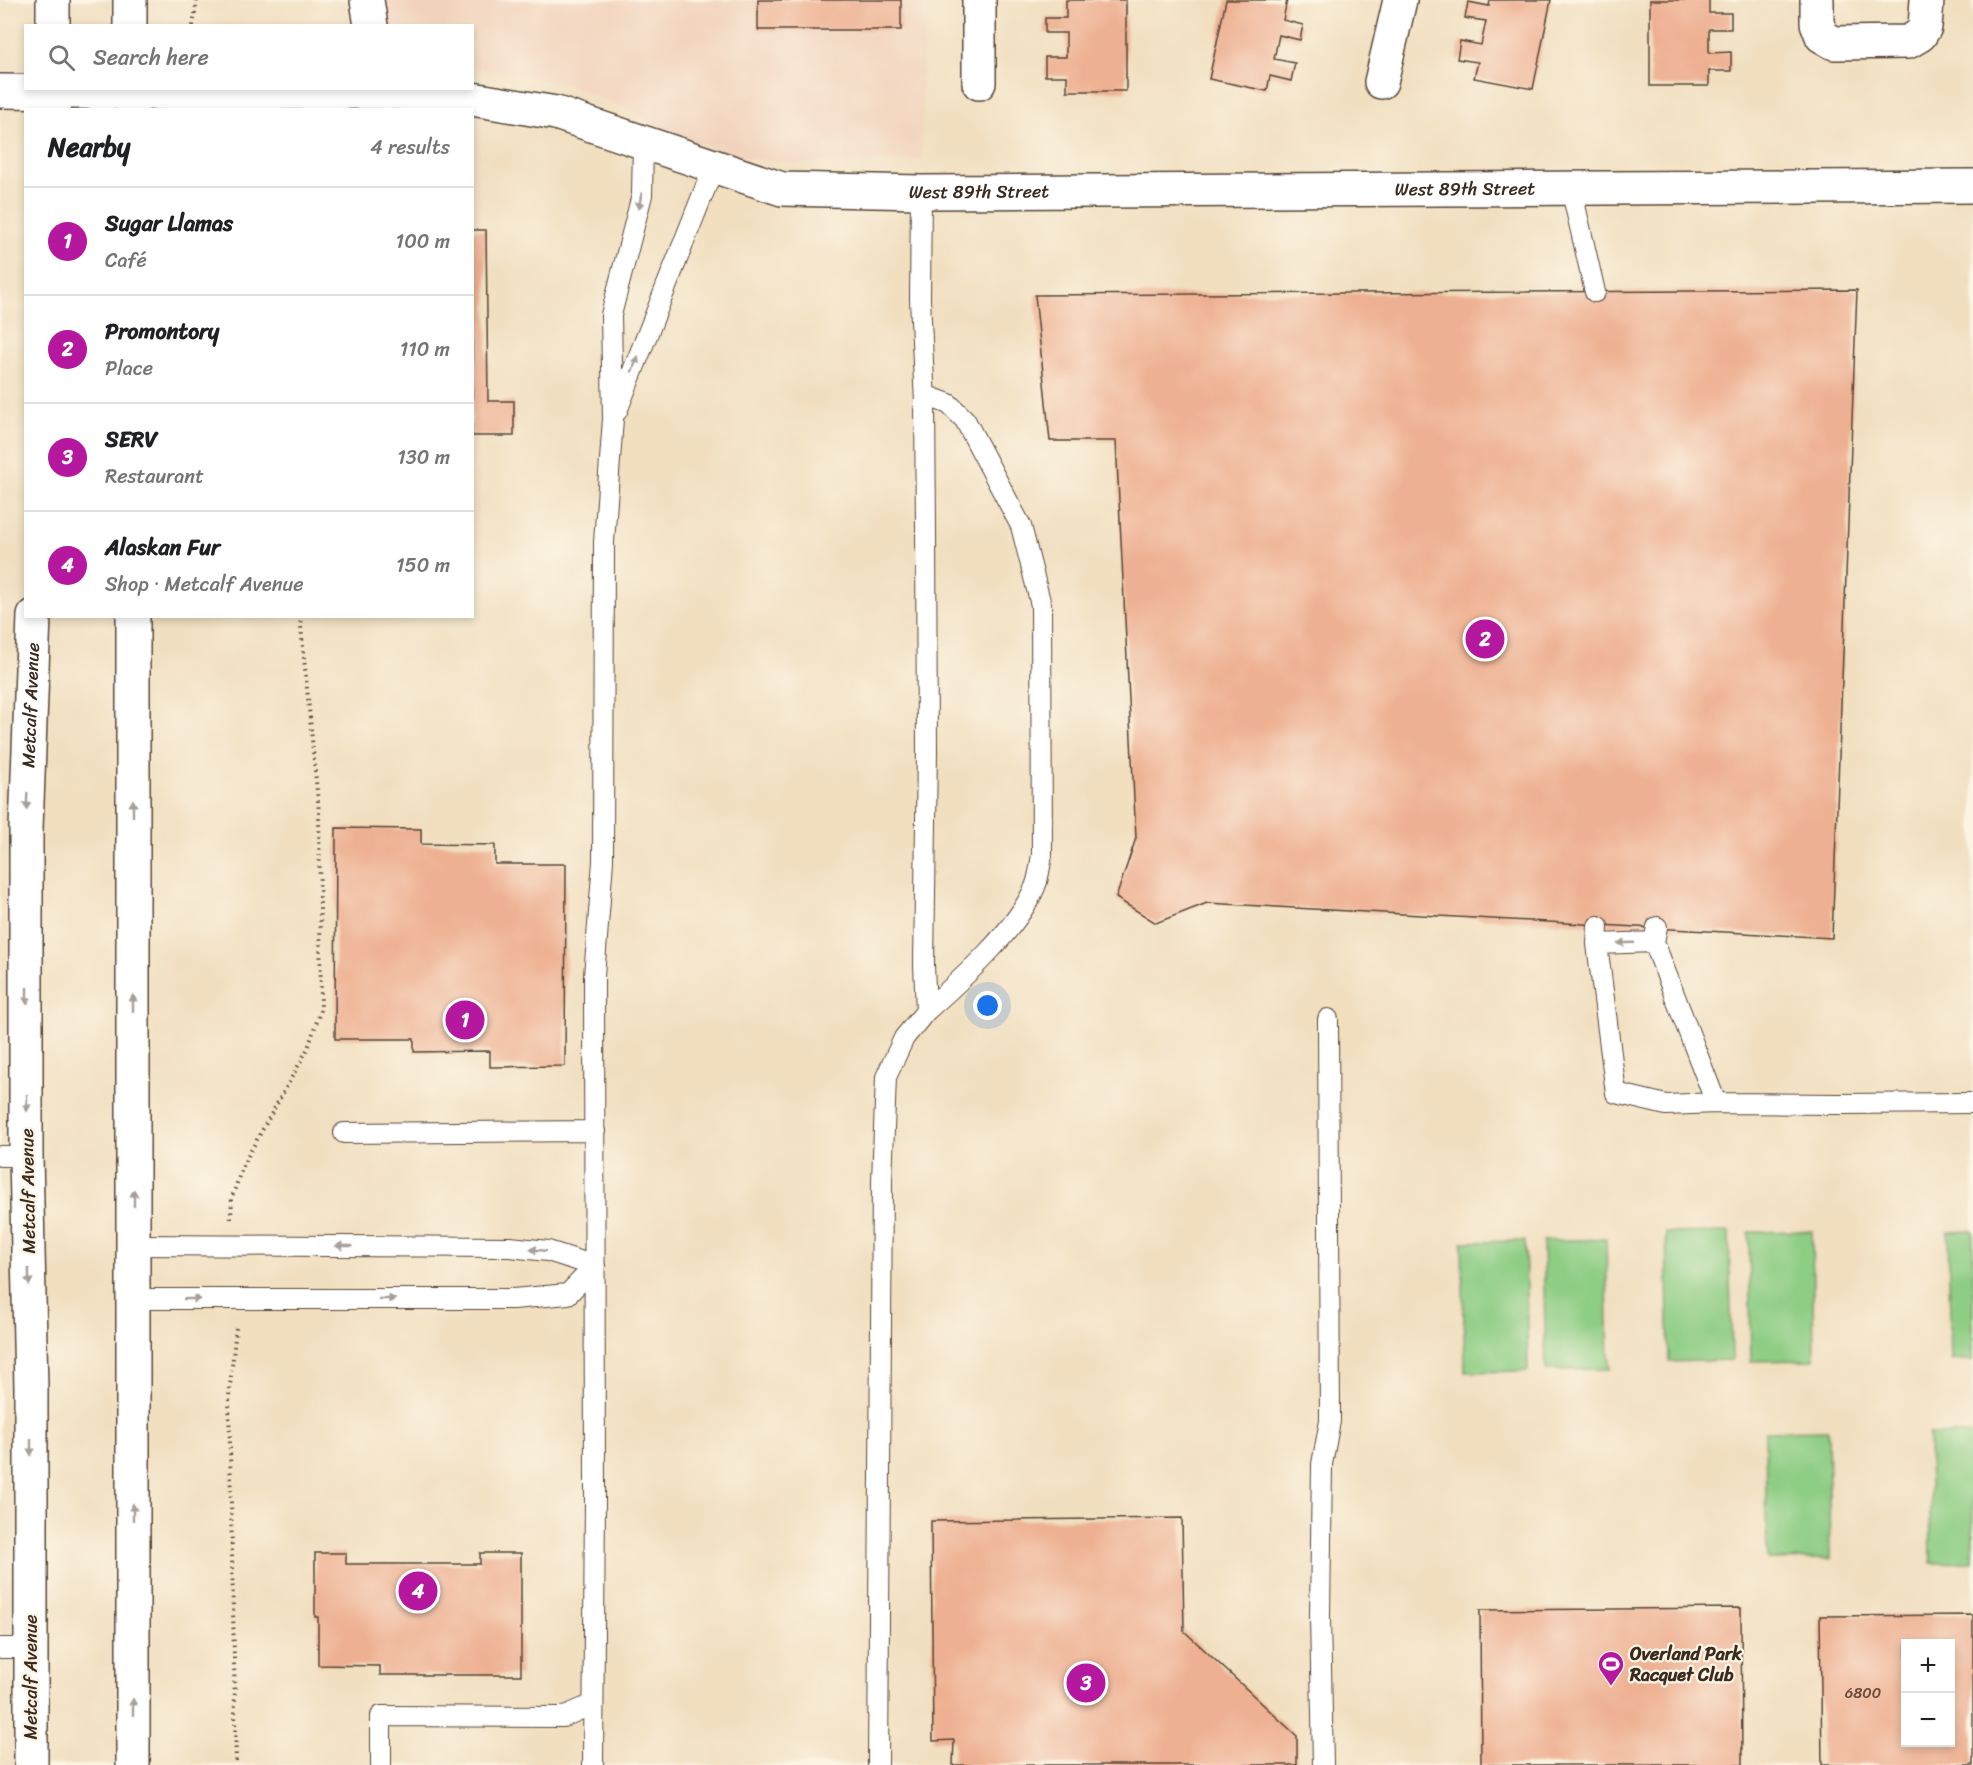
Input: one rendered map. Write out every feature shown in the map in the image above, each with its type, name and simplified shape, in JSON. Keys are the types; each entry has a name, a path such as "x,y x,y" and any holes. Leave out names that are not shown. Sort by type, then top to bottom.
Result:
{"street":[{"path":"53,0 53,24"},
{"path":"130,0 130,24"},
{"path":"367,0 371,24"},
{"path":"979,0 979,83"},
{"path":"1381,82 1400,0"},
{"path":"1817,0 1817,23 1822,36 1834,43 1908,42 1920,35 1925,27 1926,0"},
{"name":"West 89th Street","path":"0,91 53,97 375,90 454,96 556,113 782,189 921,192 1973,186"},
{"name":"Metcalf Avenue","path":"31,1765 15,1648 32,1389 13,1156 34,618"},
{"path":"133,618 133,1765"}],"lane":[{"path":"593,1765 596,1499 594,976 603,861 604,542 613,419 612,315 642,195 643,142"},
{"path":"613,419 714,166"},
{"path":"1571,188 1595,292"},
{"path":"921,192 920,299 924,395 927,751 924,965 926,1011"},
{"path":"878,1765 882,1181 885,1077 904,1038 926,1011 971,970 1015,919 1036,886 1042,855 1041,605 1021,526 965,420 950,404 924,395"},
{"path":"1716,1103 1656,935 1597,935 1616,1093 1666,1105 1973,1103"},
{"path":"1323,1765 1320,1617 1322,1464 1330,1421 1328,1019"},
{"path":"345,1133 595,1131"},
{"path":"134,1245 510,1247 548,1251 595,1266"},
{"path":"134,1299 513,1299 568,1294 595,1266"},
{"path":"381,1765 381,1716 563,1717 593,1704"}],"path":[{"path":"193,24 197,0"},
{"path":"231,1246 232,1197 244,1164 308,1048 321,1009 319,812 300,618"},
{"path":"234,1299 236,1335 229,1396 236,1765"}],"shaded area":[{"path":"384,0 923,0 922,160 798,163 753,159 721,153 666,130 628,109 570,86 503,71 474,69 474,24 387,24"}],"green space":[{"path":"1812,1231 1814,1360 1751,1361 1749,1232"},
{"path":"1973,1231 1973,1360 1951,1360 1948,1232"},
{"path":"1729,1232 1732,1360 1669,1362 1666,1233"},
{"path":"1606,1239 1609,1369 1546,1370 1543,1241"},
{"path":"1525,1241 1528,1371 1465,1372 1462,1242"},
{"path":"1828,1430 1830,1559 1767,1560 1765,1431"},
{"path":"1929,1434 1973,1434 1973,1562 1931,1563"}],"building":[{"path":"758,0 901,0 901,30 758,30"},
{"path":"1066,0 1126,0 1126,91 1067,91 1067,76 1045,76 1045,57 1066,57 1066,33 1045,33 1045,18 1066,18"},
{"path":"1226,0 1287,0 1283,20 1303,25 1300,40 1279,35 1274,59 1295,63 1291,81 1270,76 1267,91 1209,79"},
{"path":"1490,0 1551,0 1533,89 1474,78 1478,62 1457,59 1460,41 1481,45 1486,21 1465,18 1468,2 1489,6"},
{"path":"1650,0 1709,0 1709,13 1731,13 1731,29 1709,29 1709,53 1731,52 1731,71 1709,71 1709,86 1650,86"},
{"path":"474,230 486,230 488,401 514,401 514,436 474,436"},
{"path":"1857,290 1832,938 1207,903 1156,923 1116,898 1136,838 1116,441 1050,441 1035,295"},
{"path":"336,828 421,829 421,844 495,845 495,864 566,864 565,1066 490,1067 490,1051 414,1052 414,1039 335,1039"},
{"path":"1182,1518 1184,1631 1297,1736 1297,1765 953,1765 954,1740 933,1741 931,1521"},
{"path":"315,1553 346,1553 346,1564 480,1564 480,1553 521,1553 521,1675 380,1675 380,1666 318,1665"},
{"name":"Overland Park Racquet Club","path":"1741,1608 1742,1765 1481,1765 1480,1610"},
{"path":"1973,1615 1973,1765 1822,1765 1820,1616"}],"place":[{"name":"Promontory","path":"1485,639"},
{"name":"Sugar Llamas","path":"465,1020"},
{"name":"Alaskan Fur","path":"418,1591"},
{"name":"SERV","path":"1086,1683"},
{"name":"Overland Park Racquet Club","path":"1611,1687"}]}
